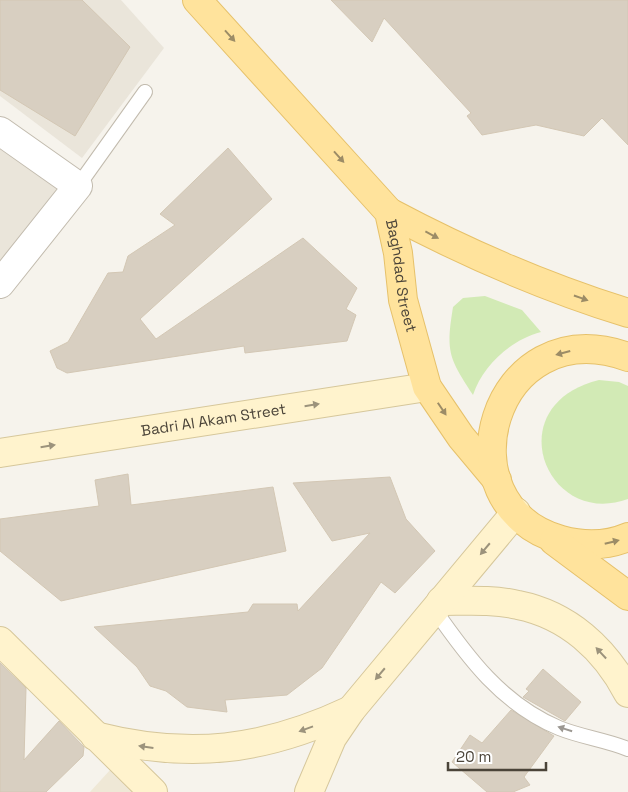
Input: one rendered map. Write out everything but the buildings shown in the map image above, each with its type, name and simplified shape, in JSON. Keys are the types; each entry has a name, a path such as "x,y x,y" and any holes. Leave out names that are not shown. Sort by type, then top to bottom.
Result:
{"main road":[{"name":"Baghdad Street","path":"204,2 389,212 398,253 403,300 427,387 461,438 497,480"},
{"path":"389,212 452,245 533,281 628,313"},
{"path":"628,357 605,350 583,348 560,353 540,362 521,376 507,393 497,413 492,435 492,458 497,480 505,497 516,512 531,526 549,537 628,596"},
{"name":"Badri Al Akam Street","path":"0,454 427,387"},
{"path":"309,792 332,738 350,710 516,512"},
{"path":"549,537 574,544 601,545 628,537"},
{"path":"438,605 518,604 542,612 565,623 586,637 604,655 628,693"},
{"path":"0,641 153,792"},
{"path":"95,736 160,749 226,749 290,735 350,710"}],"street":[{"path":"0,131 78,186 0,284"}],"lane":[{"path":"78,186 145,92"},
{"path":"438,605 478,670 502,694 530,713 560,728 628,750"}],"shaded area":[{"path":"0,0 121,0 164,48 82,158 0,96"},
{"path":"0,145 61,191 0,266"},
{"path":"111,769 133,792 90,792"}],"green space":[{"path":"485,296 522,310 541,332 519,341 499,355 484,374 473,395 458,371 451,353 451,322 453,307 463,298"},
{"path":"599,380 619,382 628,386 628,499 599,504 575,497 556,481 544,460 542,437 549,413 568,394"}]}
